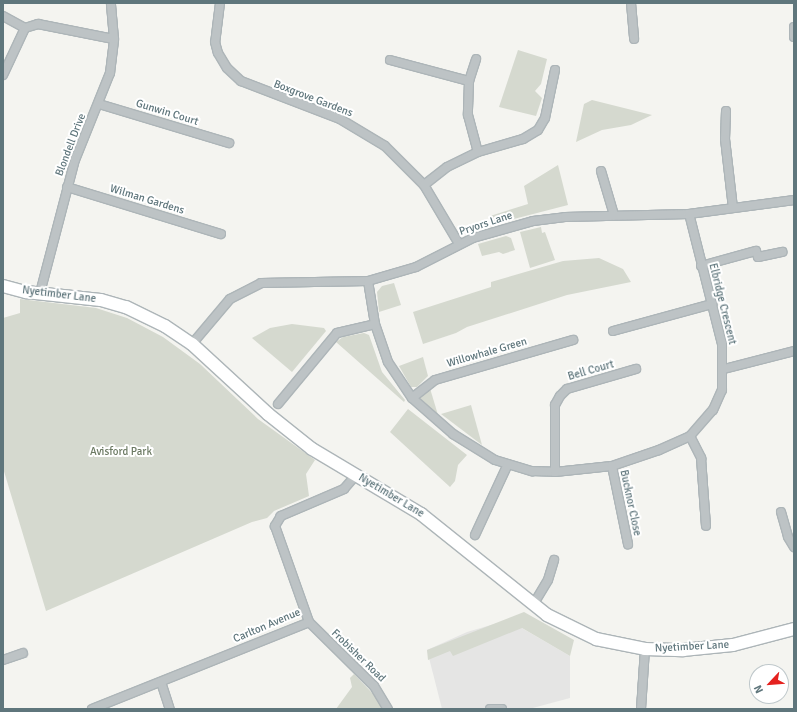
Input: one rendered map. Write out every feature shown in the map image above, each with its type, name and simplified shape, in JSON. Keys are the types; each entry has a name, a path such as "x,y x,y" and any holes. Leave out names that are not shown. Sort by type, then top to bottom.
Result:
{"street":[{"name":"Blondell Drive","path":"40,294 75,160 99,104 110,73 114,39 112,3"},
{"name":"Boxgrove Gardens","path":"220,3 215,42 218,53 227,68 241,81 340,119 367,133 406,165 424,185 459,244"},
{"path":"632,3 634,38"},
{"path":"3,16 25,28 38,24 114,39"},
{"path":"794,27 794,37"},
{"path":"3,75 25,28"},
{"path":"476,59 469,81 468,115 478,152"},
{"path":"390,60 469,81"},
{"path":"424,185 447,167 478,152 523,139 538,130 545,118 555,70"},
{"name":"Gunwin Court","path":"99,104 229,143"},
{"path":"726,111 725,140 733,208"},
{"path":"600,171 614,215"},
{"name":"Wilman Gardens","path":"67,187 221,234"},
{"name":"Pryors Lane","path":"192,344 230,299 261,282 368,281 416,267 459,244 533,221 565,216 689,214 794,200"},
{"name":"Elbridge Crescent","path":"368,281 375,324 388,362 412,398 453,434 496,460 532,471 556,472 612,466 659,450 690,436 713,410 722,390 724,369 722,344 689,214"},
{"path":"701,266 756,251 758,257 782,252"},
{"name":"Nyetimber Lane","path":"3,286 40,294 76,296 126,307 165,326 192,344 291,433 312,449 421,514 533,605 568,626 596,638 645,649 683,650 726,646 794,629"},
{"path":"613,331 712,304"},
{"path":"278,404 337,333 375,324"},
{"name":"Willowhale Green","path":"412,398 435,380 573,340"},
{"path":"724,369 794,351"},
{"name":"Bell Court","path":"556,472 555,405 560,396 567,389 636,369"},
{"path":"690,436 702,458 706,526"},
{"path":"475,535 508,464"},
{"name":"Bucknor Close","path":"612,466 628,544"},
{"name":"Carlton Avenue","path":"92,709 309,622 276,522 281,516 344,489 356,475"},
{"path":"781,512 788,537 794,547"},
{"path":"533,605 548,580 554,560"},
{"name":"Frobisher Road","path":"309,622 374,686 388,709"},
{"path":"641,709 645,649"},
{"path":"3,660 23,653"},
{"path":"161,682 170,709"},
{"path":"490,709 502,709"}],"shaded area":[{"path":"508,620 570,656 570,698 529,709 442,709 427,650 467,632"}],"green space":[{"path":"518,50 547,59 541,84 535,91 542,98 536,116 499,107"},
{"path":"592,100 652,115 631,125 602,130 576,142 584,104"},
{"path":"558,165 568,205 491,225 490,216 528,204 524,186"},
{"path":"541,227 542,233 545,232 555,260 530,268 520,232"},
{"path":"506,236 511,238 515,250 503,254 499,252 482,256 478,244"},
{"path":"599,258 623,269 631,282 567,295 467,327 456,333 423,344 413,312 491,287 491,282 563,261"},
{"path":"394,283 401,305 379,312 377,292 382,286"},
{"name":"Avisford Park","path":"20,299 96,308 127,318 163,337 200,364 258,419 315,460 306,474 309,496 274,511 267,518 252,522 46,611 3,468 3,318 20,313"},
{"path":"292,324 324,328 326,331 292,372 252,338 270,328"},
{"path":"364,333 369,335 382,372 405,400 404,402 336,342 343,337"},
{"path":"423,357 428,376 417,387 411,387 399,366"},
{"path":"429,385 438,415 420,399"},
{"path":"471,405 482,445 441,414"},
{"path":"408,409 467,455 458,465 455,481 450,487 390,432"},
{"path":"524,612 574,640 570,656 522,628 453,656 450,651 428,660 427,650"},
{"path":"354,674 376,697 383,709 336,709 352,687 350,678"}]}
